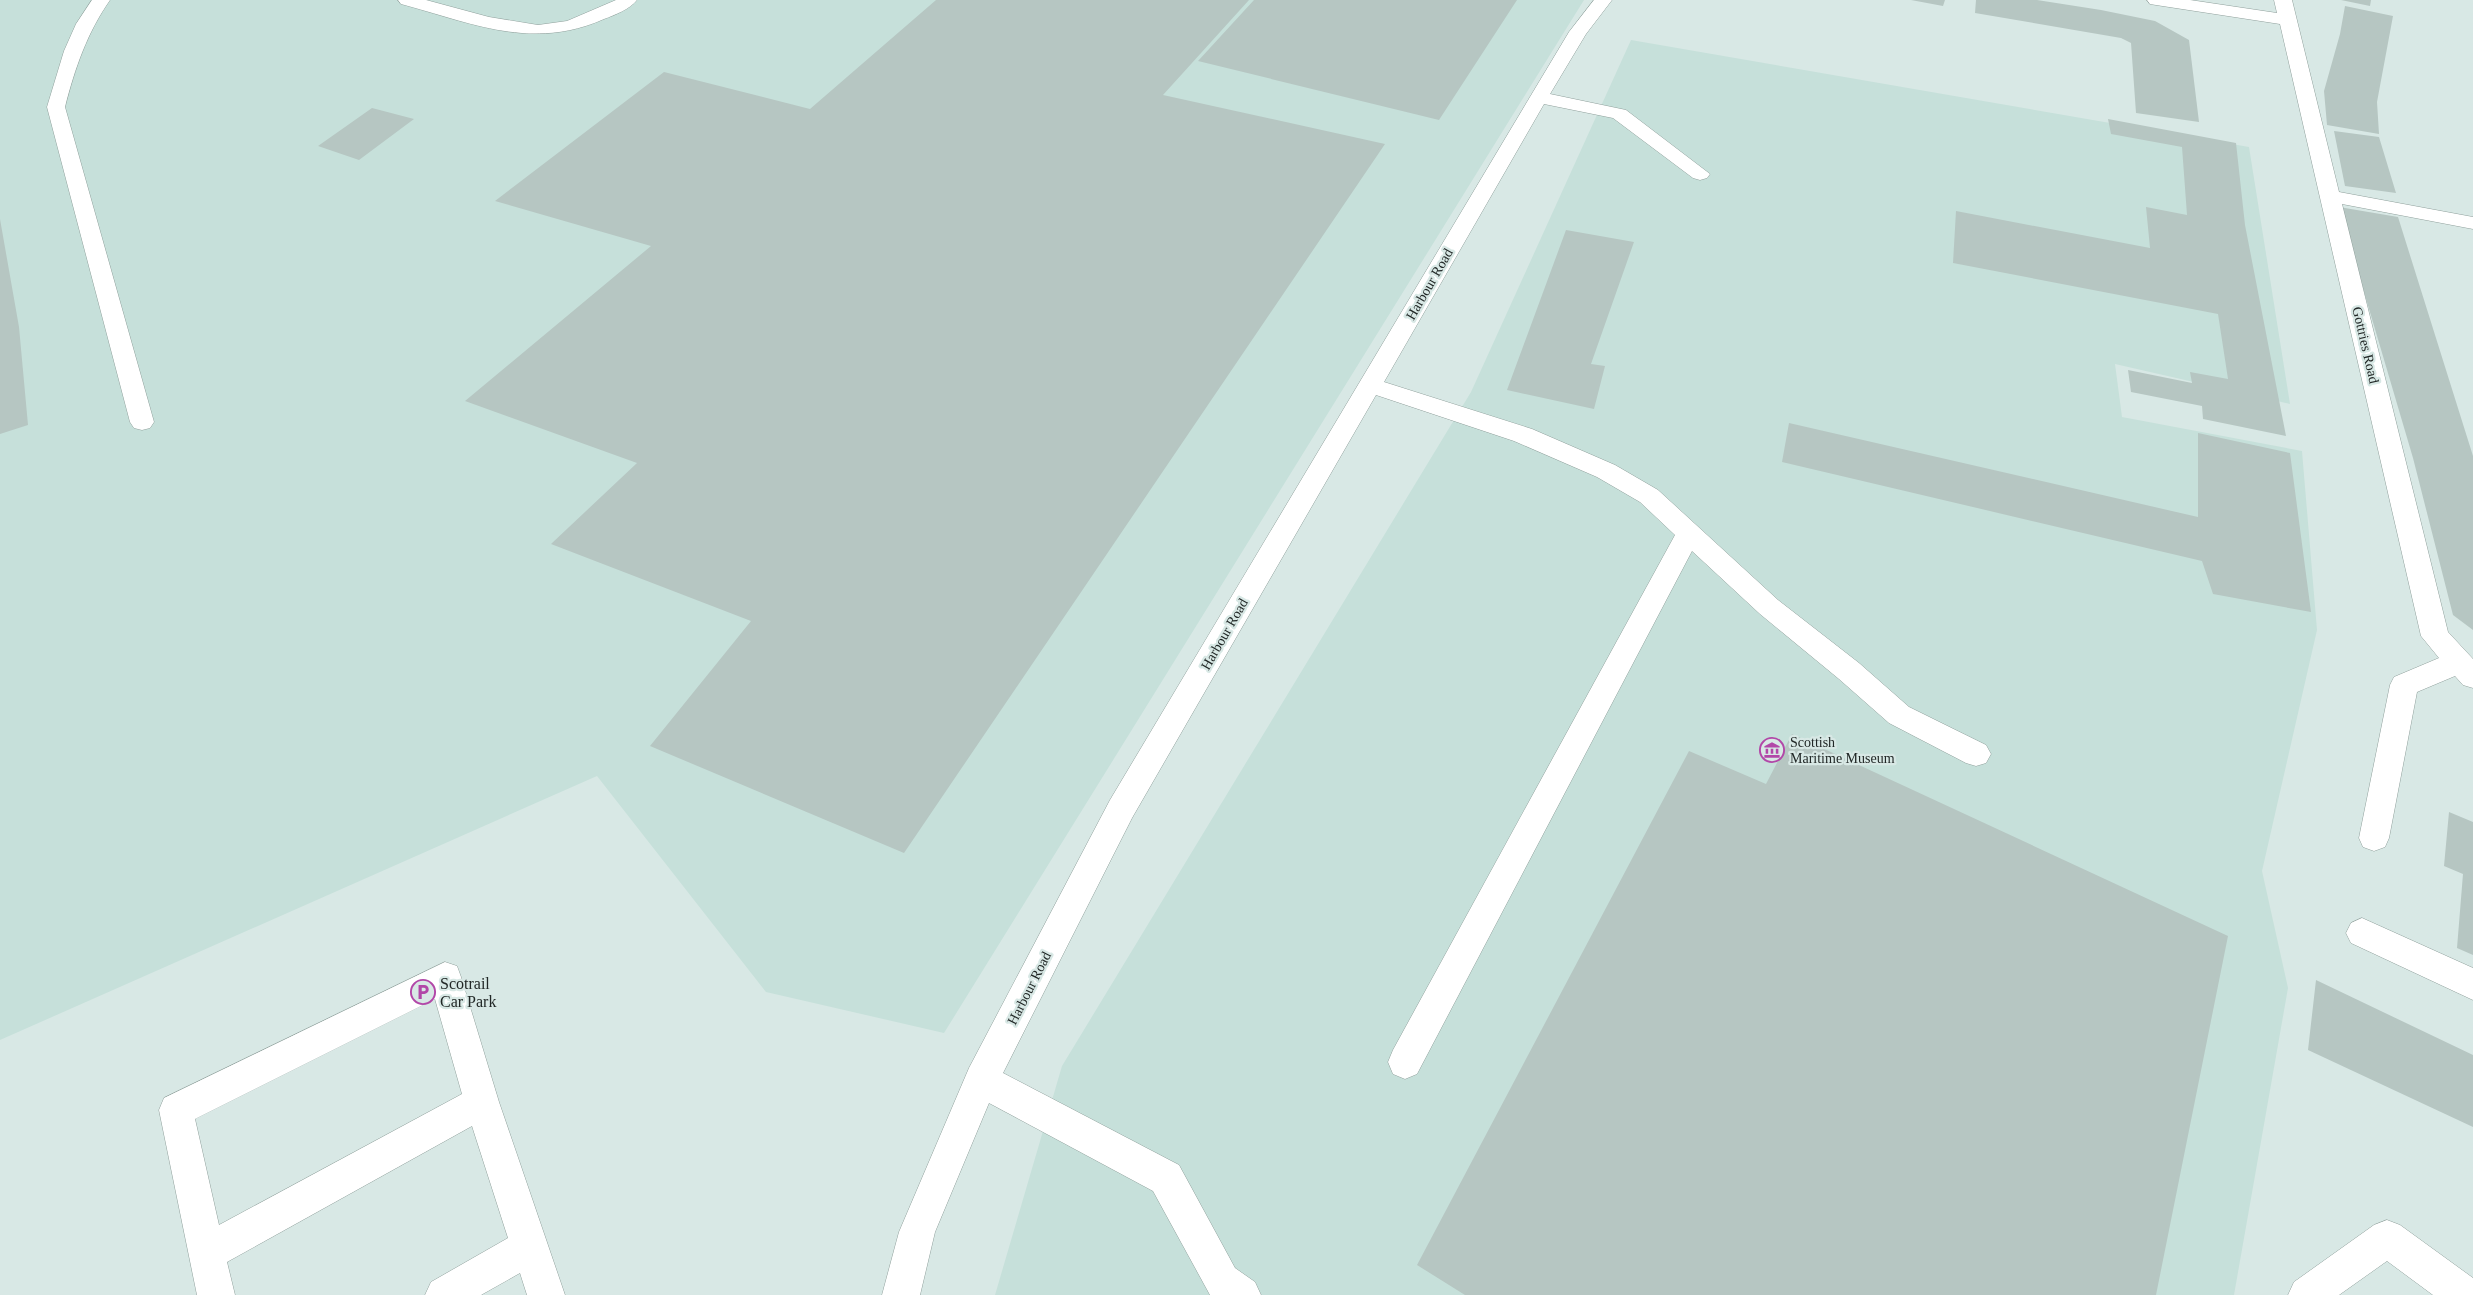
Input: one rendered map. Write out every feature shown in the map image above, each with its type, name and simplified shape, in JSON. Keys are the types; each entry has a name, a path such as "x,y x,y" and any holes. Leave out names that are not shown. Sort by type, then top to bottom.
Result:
{"street":[{"path":"101,0 92,11 67,63 56,106 142,422"},
{"path":"407,0 498,25 540,30 580,23 612,10 628,0"},
{"name":"Harbour Road","path":"901,1295 917,1232 981,1080 1121,809 1538,97 1578,32 1603,0"},
{"path":"2156,0 2286,10"},
{"name":"Gottries Road","path":"2286,10 2435,636 2466,669"},
{"path":"1538,97 1619,114 1700,174"},
{"path":"2330,196 2473,223"},
{"path":"1370,385 1523,435 1606,471 1649,496 1769,607 1849,671 1898,715 1976,754"},
{"path":"1405,1062 1688,534"},
{"path":"2374,838 2404,685 2466,669"},
{"path":"2362,934 2473,984"},
{"path":"216,1295 176,1110 444,977 482,1102 546,1295"},
{"path":"981,1080 1166,1178 1227,1290"},
{"path":"206,1253 482,1102"},
{"path":"2307,1295 2387,1238 2465,1295"},
{"path":"444,1295 530,1246"}],"shaded area":[{"path":"0,0 1584,0 944,1033 766,992 597,776 0,1040"},
{"name":"Scottish Maritime Museum","path":"1631,40 2249,147 2290,404 2115,364 2122,417 2302,451 2317,630 2262,871 2288,988 2234,1295 995,1295 1062,1066 1471,392"}],"building":[{"path":"936,0 1249,0 1163,95 1385,144 904,853 650,746 751,621 551,544 637,463 465,401 651,246 495,201 664,72 810,109"},
{"path":"1254,0 1517,0 1439,120 1198,61"},
{"path":"1911,0 1945,0 1943,6"},
{"path":"1976,0 2037,0 2155,21 2189,40 2199,122 2136,113 2131,43 2121,38 1975,13"},
{"path":"2341,0 2371,0 2370,6"},
{"path":"2345,6 2393,16 2377,102 2379,134 2327,125 2324,91 2340,34"},
{"path":"372,108 414,119 359,160 318,146"},
{"path":"2108,119 2236,143 2245,225 2286,436 2203,419 2202,406 2131,392 2128,370 2192,383 2190,372 2228,379 2218,314 1953,263 1956,211 2150,248 2146,207 2187,215 2182,147 2111,134"},
{"path":"2334,131 2379,137 2396,193 2345,186"},
{"path":"2339,207 2398,217 2473,456 2473,630 2453,615 2413,458"},
{"path":"0,219 19,327 28,425 0,434"},
{"path":"1566,230 1634,242 1591,364 1605,366 1594,409 1507,390"},
{"path":"1789,423 2198,517 2198,433 2290,453 2311,612 2213,594 2202,561 1782,462"},
{"path":"1792,734 2228,936 2156,1295 1465,1295 1417,1265 1689,751 1766,784"},
{"path":"2449,812 2473,822 2473,955 2457,948 2463,874 2444,866"},
{"path":"2316,980 2473,1055 2473,1127 2308,1050"}],"place":[{"name":"Scottish Maritime Museum","path":"1772,750"},
{"name":"Scotrail Car Park","path":"423,992"}]}
